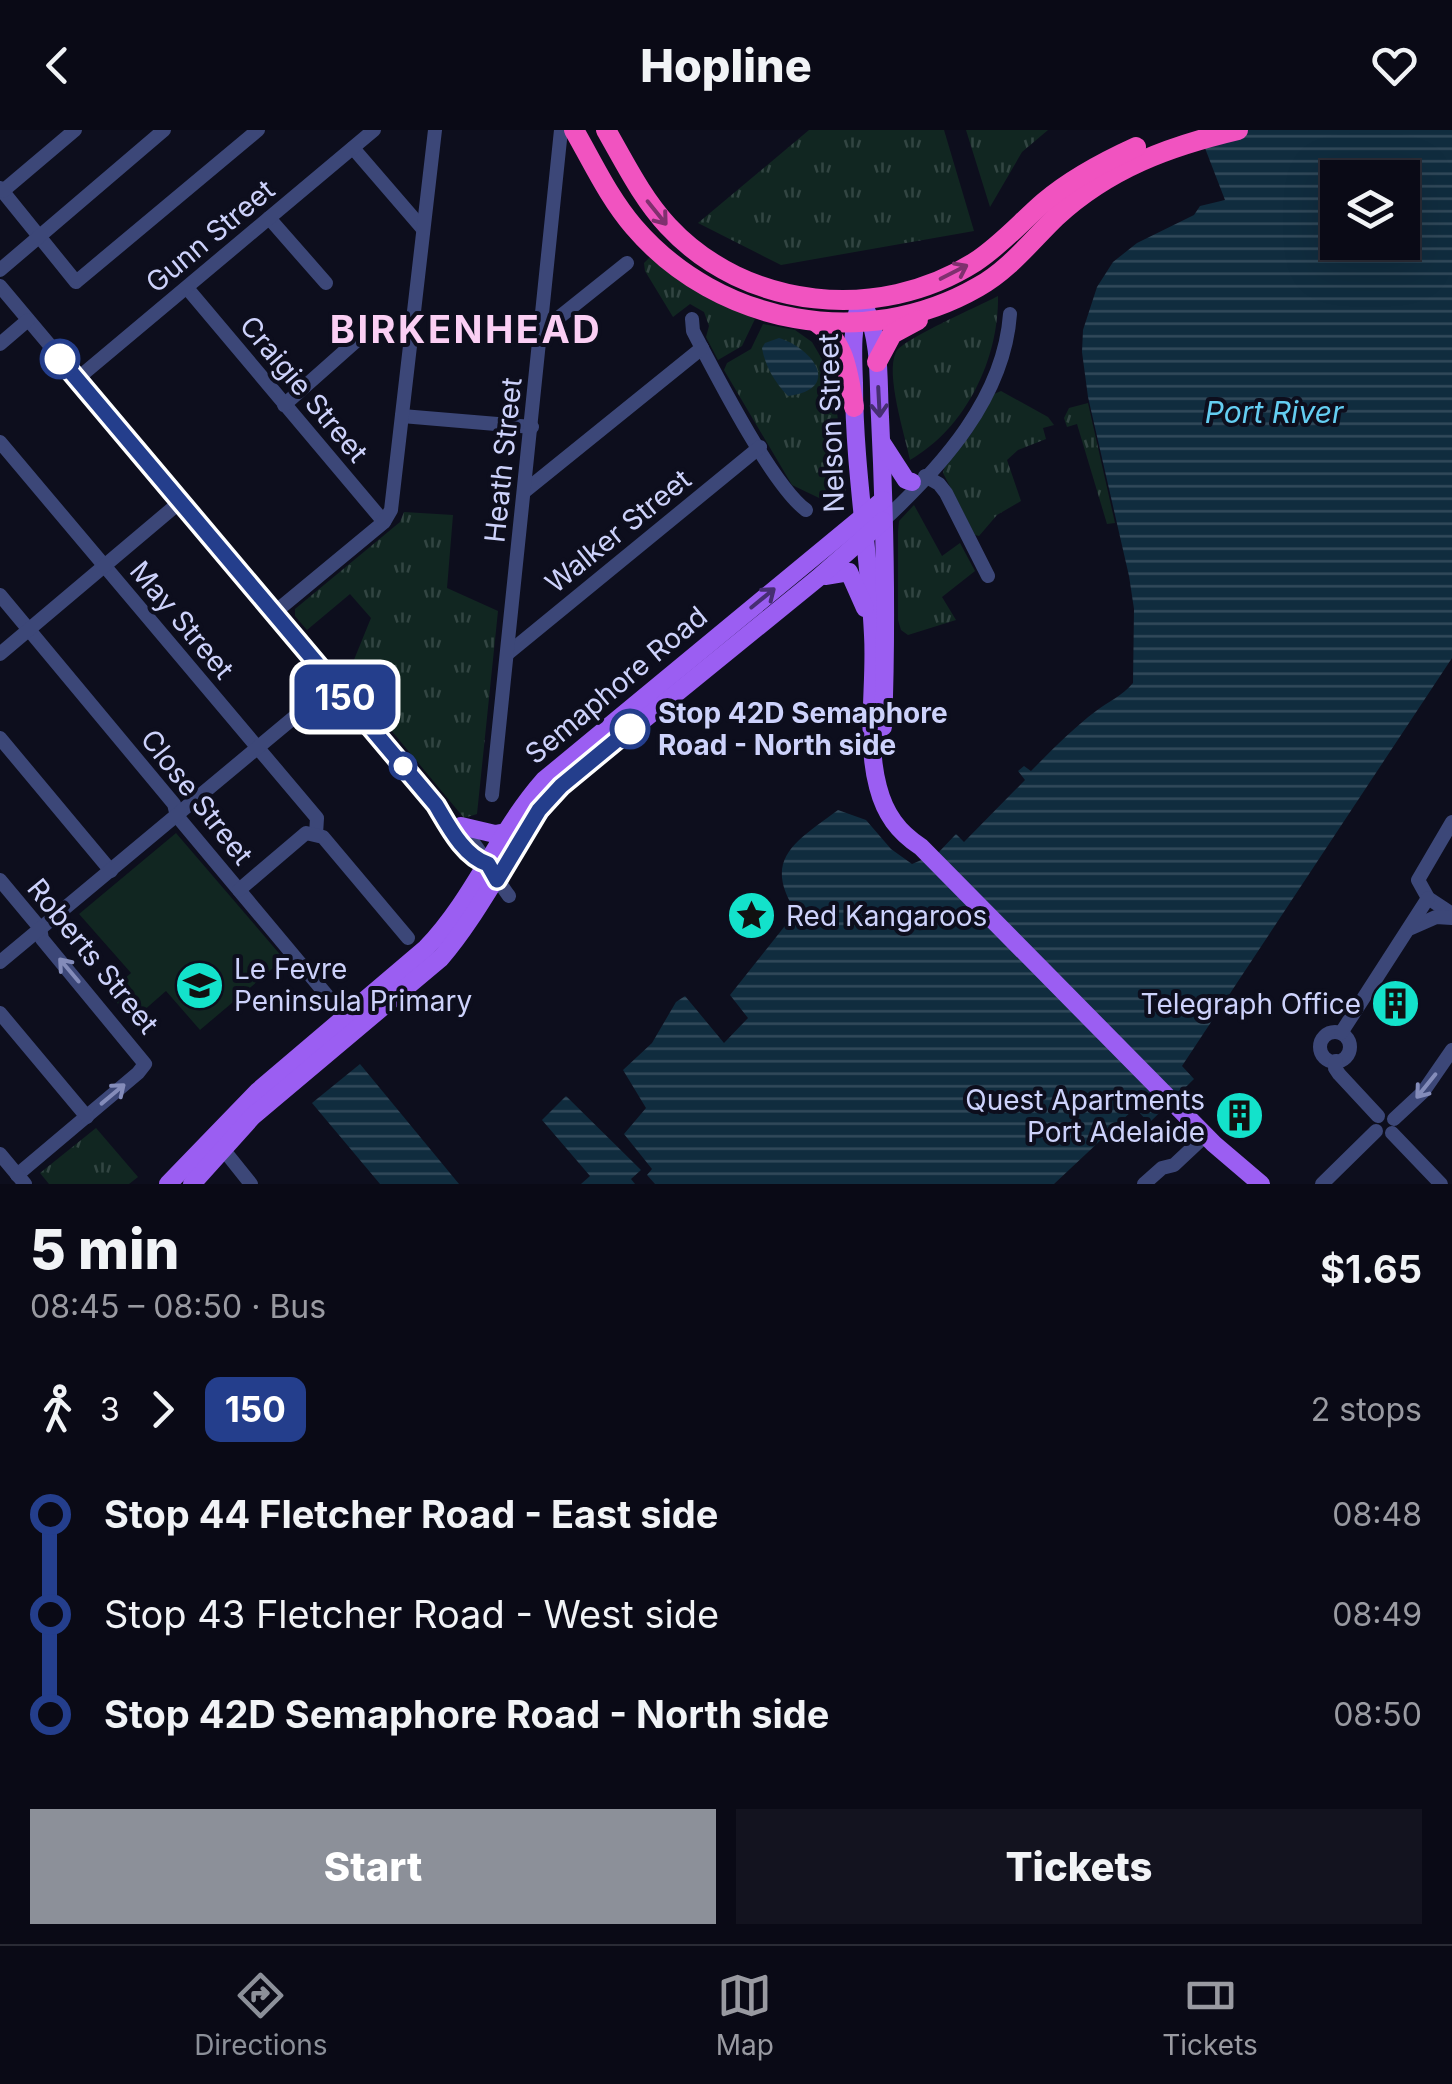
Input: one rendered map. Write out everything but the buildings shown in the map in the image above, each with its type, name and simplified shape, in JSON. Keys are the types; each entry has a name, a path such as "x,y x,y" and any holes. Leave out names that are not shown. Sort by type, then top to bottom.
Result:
{"highway":[{"path":"574,130 622,212 673,264 750,308 816,322 869,321 947,302 1000,272"},
{"path":"606,130 669,228 713,262 762,286 797,297 862,300 908,291 956,273 999,244 1066,185 1189,130"},
{"path":"877,362 887,340 900,328 980,292 1075,201 1138,154 1238,130"},
{"path":"816,322 831,333 843,352 854,407"}],"main road":[{"name":"Nelson Street","path":"862,300 877,362 882,442 887,638 882,754 890,792 921,848"},
{"name":"Nelson Street","path":"869,321 854,407 874,637 871,724 876,782 892,822 1210,1139 1261,1184"},
{"path":"882,442 906,480 918,479"},
{"name":"Semaphore Road","path":"168,1184 253,1116 350,1023 442,958 460,936 492,872 506,832 528,798 556,769 883,500"},
{"name":"Semaphore Road","path":"492,872 561,786 883,521"},
{"path":"818,578 849,572 860,590 874,637"},
{"path":"461,826 494,834 506,832"},
{"name":"Nelson Street","path":"1210,1139 1243,1184"},
{"name":"Semaphore Road","path":"192,1184 218,1142"}],"street":[{"path":"75,130 1,189 76,282 258,130"},
{"path":"0,270 164,130"},
{"name":"Gunn Street","path":"77,379 374,130"},
{"path":"274,612 384,522 391,510 434,130"},
{"name":"Heath Street","path":"492,795 560,130"},
{"path":"353,148 422,228"},
{"path":"269,218 326,283"},
{"path":"542,330 627,263"},
{"path":"0,286 436,805 452,832 492,872"},
{"name":"Craigie Street","path":"187,288 384,522"},
{"name":"Semaphore Road","path":"883,500 918,479 968,427 994,385 1005,350 1010,314"},
{"path":"692,319 693,332 760,448 792,500 806,510"},
{"path":"0,344 28,320"},
{"path":"284,405 364,334"},
{"path":"525,491 702,348"},
{"path":"402,416 532,427"},
{"name":"May Street","path":"0,442 317,818 316,834 323,837 408,938"},
{"name":"Walker Street","path":"507,654 760,448"},
{"path":"918,479 944,488 988,576"},
{"name":"Semaphore Road","path":"883,521 921,486 918,479"},
{"path":"0,654 180,502"},
{"name":"Close Street","path":"0,596 350,1023"},
{"path":"0,962 334,684"},
{"path":"0,738 111,870"},
{"path":"436,805 486,855 492,872 509,896"},
{"path":"1452,822 1418,880 1428,898 1452,916"},
{"path":"240,890 306,833 316,834"},
{"name":"Roberts Street","path":"0,880 145,1064 86,1117"},
{"path":"1342,1033 1428,898"},
{"path":"1405,932 1420,922 1452,916"},
{"path":"0,1013 86,1117 23,1176 0,1154"},
{"path":"1336,1062 1324,1056 1321,1042 1327,1034 1342,1033"},
{"path":"1336,1062 1345,1058 1350,1049 1342,1033"},
{"path":"1322,1184 1423,1092 1452,1050"},
{"path":"1336,1062 1338,1074 1441,1184"},
{"path":"1144,1184 1162,1168 1174,1165 1210,1139"},
{"path":"218,1142 250,1184"}],"green space":[{"path":"809,130 944,130 974,231 781,265 698,223"},
{"path":"966,130 1048,130 1022,152 990,207"},
{"path":"651,256 712,300 755,319 742,346 718,360 706,337 709,326 704,312 690,304 673,317 645,271 644,263"},
{"path":"998,296 993,344 975,390 948,430 910,460 894,389 896,352 926,331"},
{"path":"763,324 795,330 812,342 833,378 846,490 838,507 792,485 724,370 727,363 751,349"},
{"path":"1001,391 1048,417 1054,425 1043,428 1046,439 1018,450 1007,460 1021,501 997,515 979,536 943,473 994,394"},
{"path":"1088,403 1115,523 1107,524 1077,424 1067,427 1064,418 1069,408"},
{"path":"914,505 942,556 960,543 975,571 942,597 956,620 908,635 901,630 898,620 898,532 899,521"},
{"path":"404,512 453,515 447,588 498,611 477,814 464,818 347,677 371,618 350,594 307,630 295,616 295,609 400,522"},
{"path":"176,833 284,959 200,1030 166,991 133,1020 108,993 131,973 79,914"},
{"path":"96,1128 138,1177 129,1184 49,1184 40,1173"}],"water":[{"name":"Port River","path":"1198,130 1452,130 1452,658 1182,1066 1194,1079 1149,1123 1135,1108 1054,1184 655,1184 647,1175 652,1169 624,1134 646,1108 623,1070 652,1043 676,1002 685,996 724,1043 748,1018 730,995 796,912 782,878 788,852 797,842 838,810 866,820 891,849 912,864 938,853 956,834 964,842 1025,780 1018,771 1024,766 1031,771 1079,725 1133,683 1134,609 1088,397 1083,330 1097,287 1113,262 1137,243 1194,215 1200,206 1225,200"},
{"path":"779,338 803,351 817,368 814,386 805,392 788,396 768,368 762,348"},
{"path":"360,1064 459,1184 380,1184 312,1103"},
{"path":"566,1096 641,1170 631,1179 635,1184 581,1184 590,1176 542,1120"}],"bus line":[{"name":"150","path":"60,359 436,805 452,832 478,862 488,864 497,880 539,810 561,786 630,729"}],"place":[{"name":"Stop 42D Semaphore Road - North side","path":"630,729"},
{"name":"Red Kangaroos","path":"751,916"},
{"name":"Le Fevre Peninsula Primary","path":"199,985"},
{"name":"Telegraph Office","path":"1396,1004"},
{"name":"Quest Apartments Port Adelaide","path":"1240,1116"}],"district":[{"name":"BIRKENHEAD","path":"466,329"}]}
